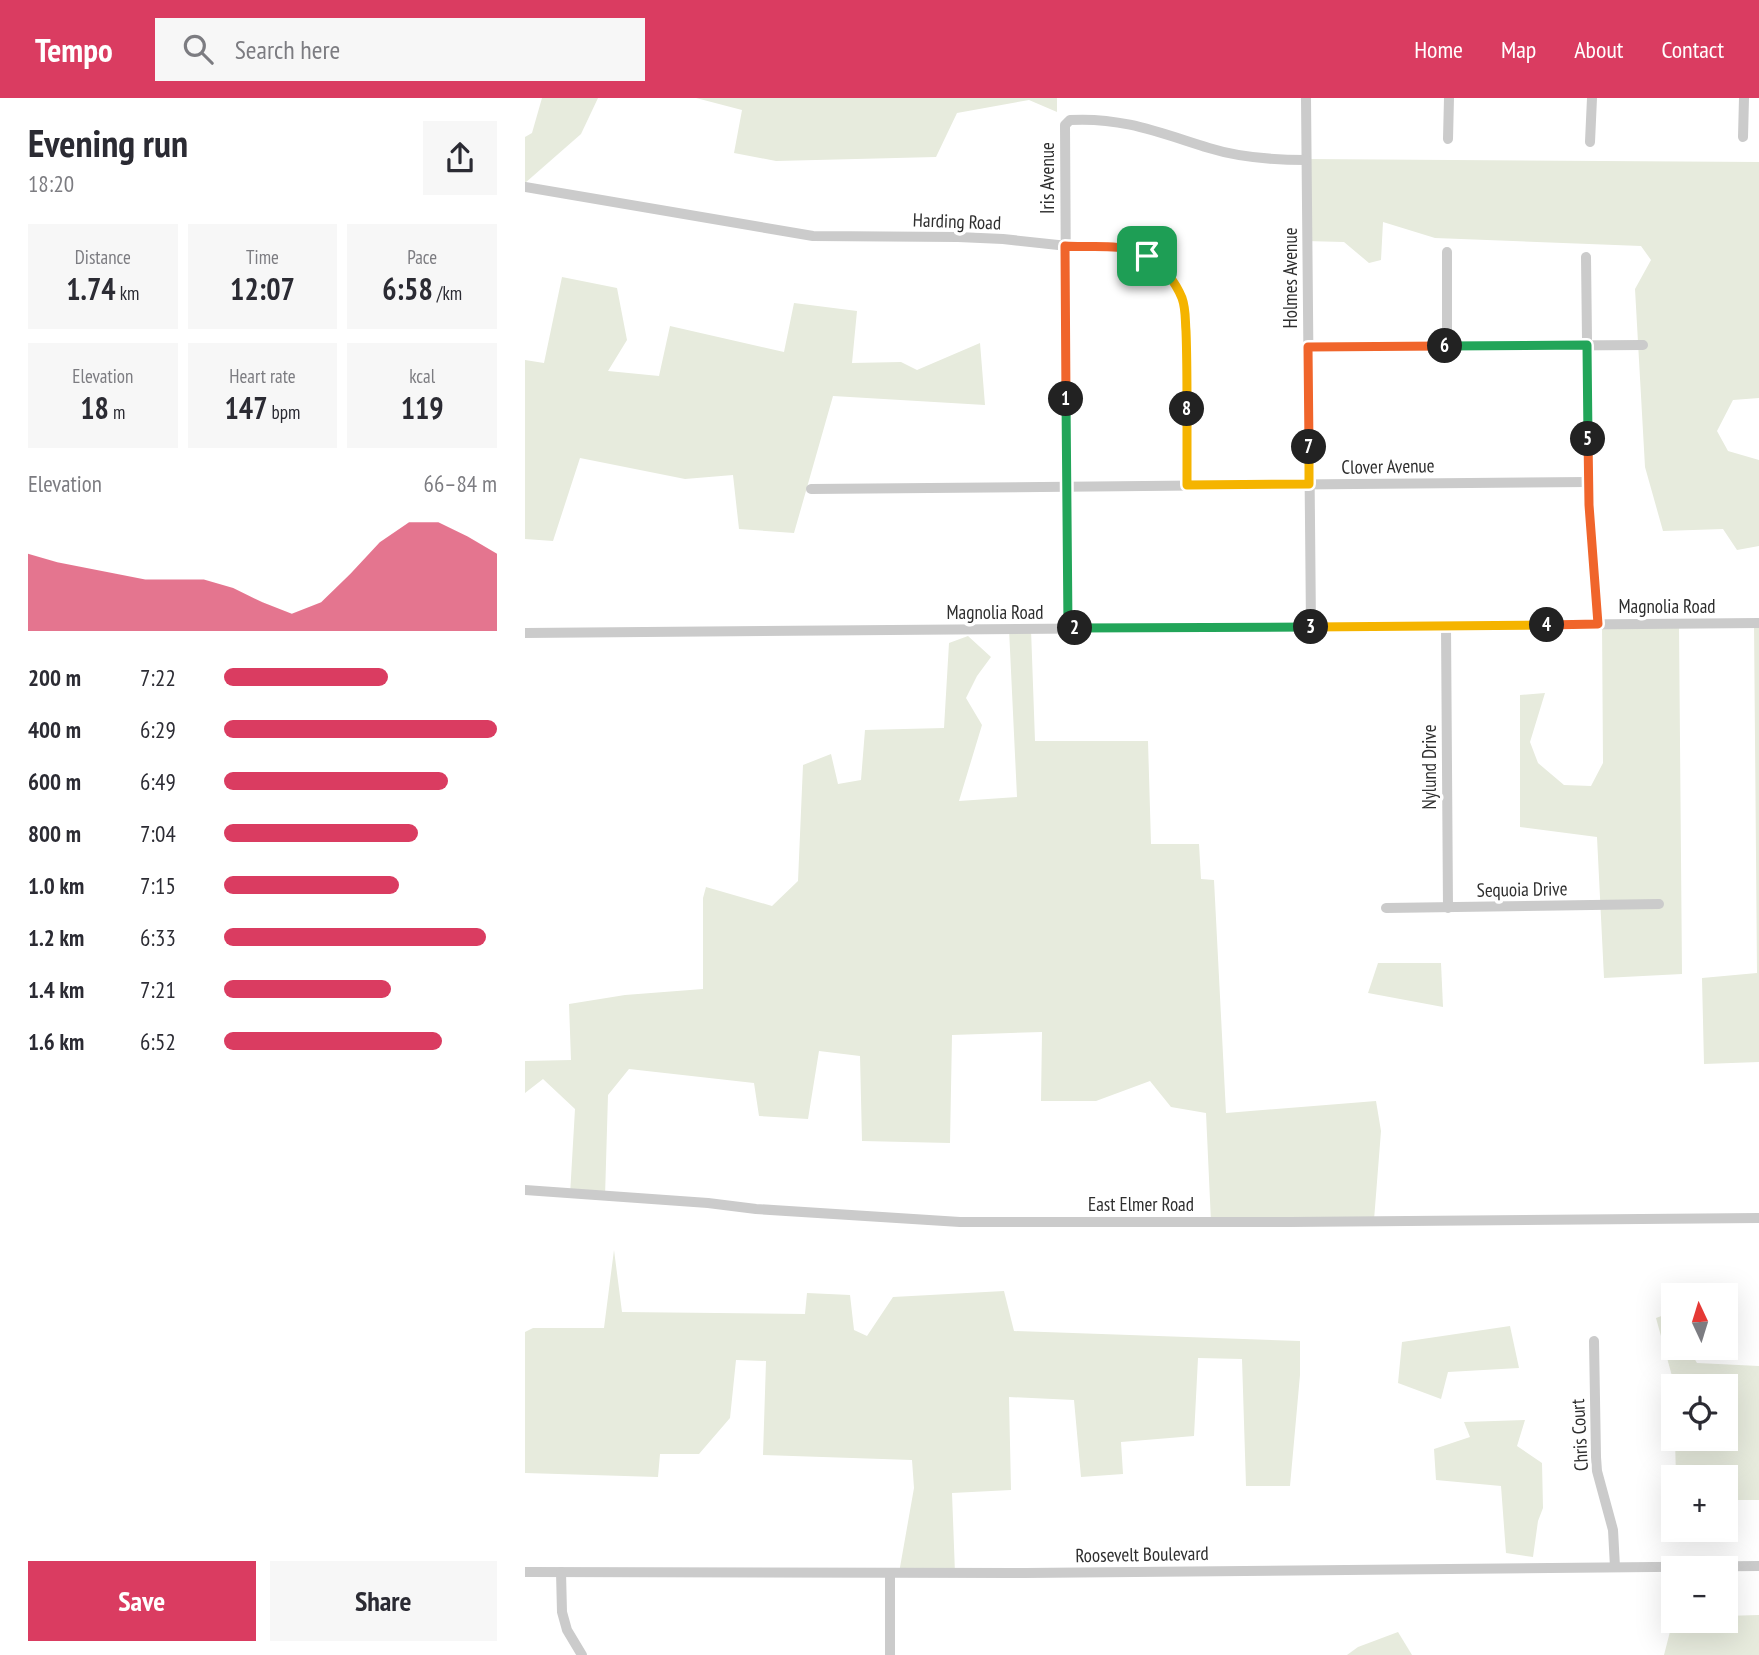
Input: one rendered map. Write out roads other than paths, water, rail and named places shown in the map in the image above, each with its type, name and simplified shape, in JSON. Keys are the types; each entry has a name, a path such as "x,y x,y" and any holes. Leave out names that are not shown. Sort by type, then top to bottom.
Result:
{"street":[{"name":"Holmes Avenue","path":"1306,98 1311,627"},
{"path":"1448,139 1449,98"},
{"path":"1590,142 1592,98"},
{"path":"1743,137 1744,98"},
{"name":"Iris Avenue","path":"1068,628 1065,125 1070,120 1116,121 1247,157 1306,160"},
{"name":"Harding Road","path":"525,187 813,236 958,237 1065,246 1106,245 1147,256 1172,280 1184,305 1187,344 1187,485"},
{"path":"1447,252 1447,346"},
{"path":"1586,257 1588,482 1598,624"},
{"path":"1308,347 1643,345"},
{"name":"Clover Avenue","path":"811,489 1588,482"},
{"name":"Magnolia Road","path":"525,633 1759,623"},
{"name":"Nylund Drive","path":"1446,625 1448,908"},
{"name":"Sequoia Drive","path":"1386,908 1659,905"},
{"name":"East Elmer Road","path":"525,1190 960,1222 1759,1218"},
{"name":"Chris Court","path":"1594,1341 1597,1471 1613,1530 1615,1567"},
{"name":"Roosevelt Boulevard","path":"525,1572 890,1574 1759,1566"},
{"path":"561,1572 564,1621 582,1655"},
{"path":"890,1574 890,1655"}]}
